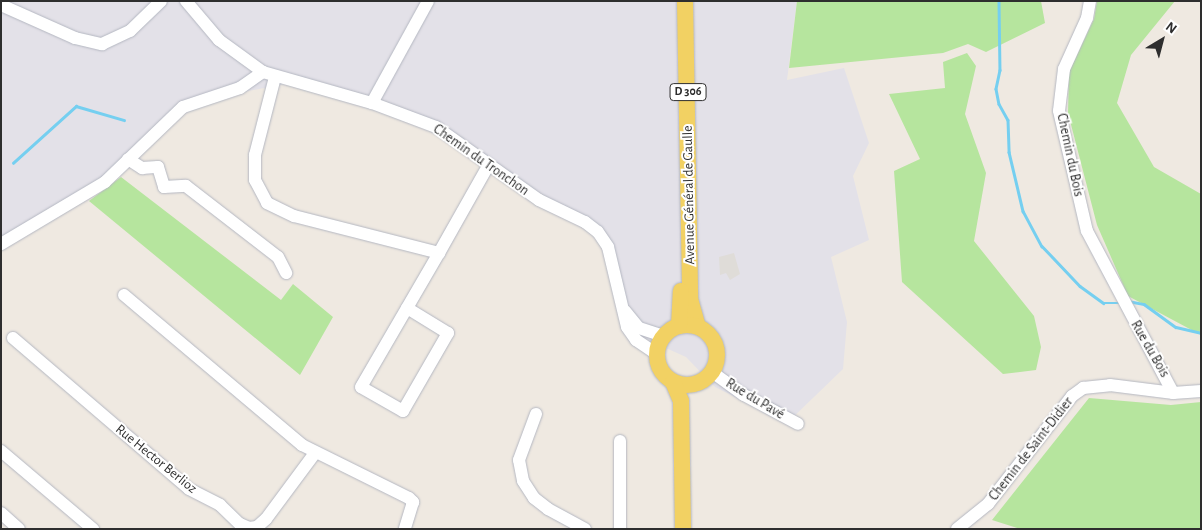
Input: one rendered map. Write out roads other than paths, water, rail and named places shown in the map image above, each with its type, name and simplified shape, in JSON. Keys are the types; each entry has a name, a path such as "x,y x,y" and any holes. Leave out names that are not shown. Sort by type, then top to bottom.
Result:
{"main road":[{"name":"Avenue Général de Gaulle","path":"675,1 680,128 681,309 679,326"},
{"name":"Avenue Général de Gaulle","path":"685,1 690,299 698,327"},
{"path":"683,529 681,401 674,382 661,370 657,354 663,336 679,326 698,327 710,335 716,348 712,372 696,384 691,400 692,529"},
{"path":"674,382 696,384"}],"street":[{"path":"3,11 90,43 102,44 122,37 161,1"},
{"name":"Chemin du Tronchon","path":"186,1 219,40 269,74 372,103 436,127 488,166 539,200 585,222 598,232 608,247 625,311 627,327 636,340 657,354"},
{"path":"372,103 428,1"},
{"name":"Chemin du Bois","path":"1090,1 1087,18 1064,69 1060,111 1087,232 1125,305"},
{"path":"1,244 96,188 184,107 240,88 269,74"},
{"path":"269,74 255,154 255,180 267,203 294,216 439,253"},
{"path":"128,159 142,168 158,167 164,187 186,186 278,257 286,273"},
{"path":"407,308 448,333 403,411 361,387 488,166"},
{"path":"124,296 314,453 409,498 413,502 405,529"},
{"name":"Rue du Bois","path":"1125,305 1173,393"},
{"name":"Chemin du Tronchon","path":"625,311 639,328 663,336"},
{"name":"Rue Hector Berlioz","path":"13,338 189,489 220,506 240,524 249,528 257,527 266,519 314,453"},
{"name":"Rue du Pavé","path":"712,372 744,394 798,424"},
{"name":"Chemin de Saint-Didier","path":"957,529 988,504 1072,396 1083,388 1110,385 1173,393 1201,391"},
{"path":"536,414 519,460 523,481 534,498 548,509 585,529"},
{"path":"620,441 620,529"},
{"path":"1,451 93,529"},
{"path":"1,513 19,529"}],"waterway":[{"path":"999,1 1000,70 996,89 999,104 1008,120 1009,152 1023,211 1042,246 1080,286 1103,303 1119,303"},
{"path":"13,163 76,106 124,120"},
{"path":"1128,301 1144,304 1176,327 1201,333"}]}
